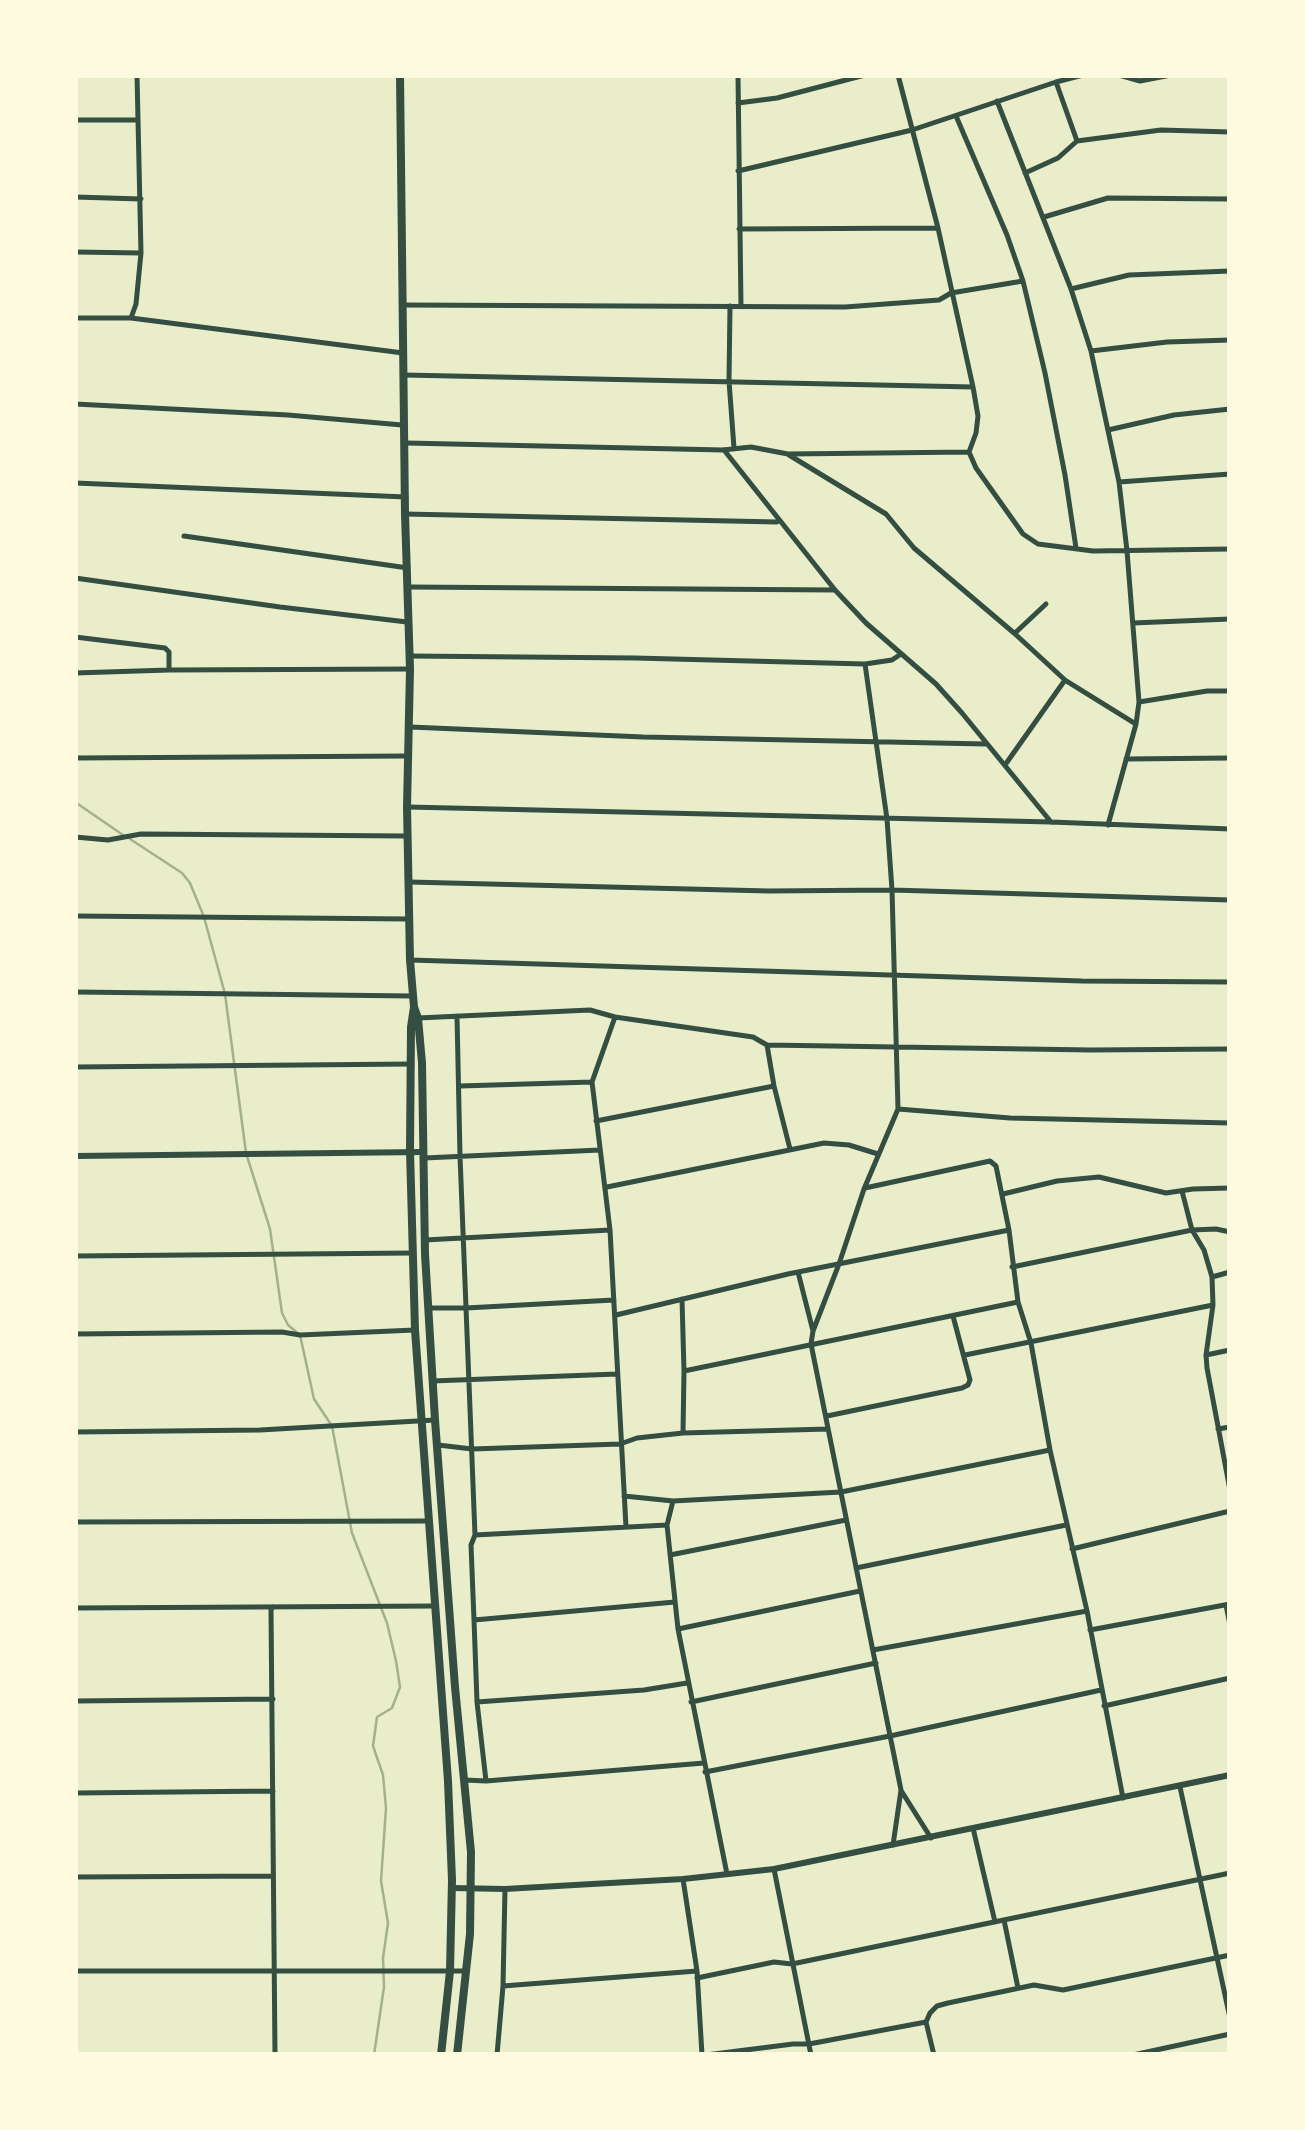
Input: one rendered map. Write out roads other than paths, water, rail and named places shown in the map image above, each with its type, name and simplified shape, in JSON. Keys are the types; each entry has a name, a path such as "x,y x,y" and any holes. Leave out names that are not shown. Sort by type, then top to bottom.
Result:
{"highway":[{"path":"400,75 410,669 410,960 422,1064 424,1240 432,1381 472,1852 467,1971 457,2055"},
{"path":"415,1018 410,1151 416,1330 451,1828 450,1971 441,2055"}],"street":[{"path":"132,318 142,252 138,75"},
{"path":"738,75 741,307"},
{"path":"738,103 776,98 865,75"},
{"path":"898,75 938,228 973,387 978,416 970,452 976,468 1023,534 1038,544 1128,551 1230,549"},
{"path":"738,171 912,130 1083,75"},
{"path":"1119,75 1140,80 1171,75"},
{"path":"1056,82 1077,141"},
{"path":"997,101 1044,217 1091,351 1119,482 1139,702 1108,825"},
{"path":"956,116 1023,281 1066,475 1076,548"},
{"path":"75,120 137,120"},
{"path":"1025,173 1058,158 1077,141 1161,130 1230,132"},
{"path":"75,198 141,198"},
{"path":"1044,217 1108,198 1230,199"},
{"path":"739,229 938,228"},
{"path":"75,252 142,252"},
{"path":"1071,289 1129,275 1230,271"},
{"path":"403,305 894,305 940,300 951,294 1023,281"},
{"path":"730,306 729,381 734,448"},
{"path":"75,318 132,318 403,353"},
{"path":"1091,351 1230,340"},
{"path":"404,375 973,387"},
{"path":"75,404 406,425"},
{"path":"1108,430 1174,415 1230,410"},
{"path":"406,442 723,450 751,447 788,454 970,452"},
{"path":"723,450 835,590 866,623 936,684 1051,822"},
{"path":"788,454 886,514 914,548 1065,680 1136,724"},
{"path":"1119,482 1230,474"},
{"path":"75,483 406,497"},
{"path":"405,514 780,522"},
{"path":"184,536 408,568"},
{"path":"75,578 408,622"},
{"path":"408,586 835,590"},
{"path":"1014,633 1046,604"},
{"path":"1134,623 1230,619"},
{"path":"75,637 165,648 169,652 170,670"},
{"path":"408,656 865,664 892,660 901,654"},
{"path":"865,664 887,819 898,1109 864,1188 811,1344 901,1790 893,1846"},
{"path":"75,673 410,669"},
{"path":"1005,765 1065,680"},
{"path":"1139,702 1230,691"},
{"path":"410,727 986,744"},
{"path":"75,758 408,756"},
{"path":"1126,759 1230,758"},
{"path":"407,808 1230,829"},
{"path":"75,837 108,840 140,834 408,836"},
{"path":"409,882 1230,900"},
{"path":"75,916 410,920"},
{"path":"410,960 592,968 1230,982"},
{"path":"75,992 413,996"},
{"path":"415,1018 590,1010 752,1037 767,1045 1230,1049"},
{"path":"457,1016 475,1535 471,1544 477,1702 486,1781"},
{"path":"616,1017 592,1082 610,1230 626,1527"},
{"path":"767,1045 790,1149"},
{"path":"75,1067 412,1064"},
{"path":"460,1086 592,1082"},
{"path":"596,1121 774,1086"},
{"path":"898,1109 1010,1118 1230,1123"},
{"path":"606,1187 824,1143 849,1145 878,1154"},
{"path":"75,1156 410,1151 460,1156 600,1150"},
{"path":"864,1188 990,1161 996,1166 1018,1302 1031,1343 1123,1798"},
{"path":"1003,1194 1057,1181 1099,1177 1152,1192 1230,1188"},
{"path":"1182,1191 1192,1230 1204,1250 1212,1276 1213,1305 1206,1355 1230,1490"},
{"path":"424,1240 610,1230"},
{"path":"615,1315 798,1272 1009,1230"},
{"path":"1012,1268 1192,1230 1230,1232"},
{"path":"75,1256 413,1253"},
{"path":"798,1272 813,1331"},
{"path":"1212,1276 1230,1272"},
{"path":"428,1308 614,1300"},
{"path":"682,1300 683,1433"},
{"path":"684,1371 1018,1302"},
{"path":"965,1356 1213,1305"},
{"path":"827,1416 968,1385 965,1356 953,1316"},
{"path":"75,1334 300,1335 416,1330"},
{"path":"1206,1355 1230,1350"},
{"path":"432,1381 618,1374"},
{"path":"75,1432 260,1430 435,1420"},
{"path":"1218,1429 1230,1426"},
{"path":"437,1445 472,1449 620,1444 683,1433 828,1429"},
{"path":"624,1496 673,1501 840,1492 1050,1450"},
{"path":"673,1501 666,1525 678,1629 726,1874"},
{"path":"1072,1549 1230,1511"},
{"path":"670,1555 846,1520"},
{"path":"75,1522 430,1521"},
{"path":"475,1535 666,1525"},
{"path":"856,1568 1066,1525"},
{"path":"678,1629 860,1591"},
{"path":"474,1620 676,1602"},
{"path":"1090,1630 1228,1605 1230,1625"},
{"path":"75,1608 436,1606"},
{"path":"273,1607 275,2055"},
{"path":"874,1650 1086,1611"},
{"path":"691,1702 876,1663"},
{"path":"1104,1706 1230,1678"},
{"path":"477,1702 644,1690 688,1683"},
{"path":"705,1772 1102,1690"},
{"path":"75,1700 272,1700"},
{"path":"465,1780 704,1763"},
{"path":"452,1888 505,1889 774,1869 1230,1775"},
{"path":"1180,1787 1230,2018"},
{"path":"901,1790 931,1838"},
{"path":"75,1793 273,1791"},
{"path":"973,1828 994,1922"},
{"path":"774,1869 810,2055"},
{"path":"503,1986 697,1975 774,1962 792,1964 1230,1874"},
{"path":"75,1877 273,1876"},
{"path":"682,1878 704,2055 809,2044 926,2022"},
{"path":"497,2055 505,1889"},
{"path":"1004,1920 1018,1988"},
{"path":"934,2055 926,2022 937,2006 1034,1985 1063,1990 1230,1955"},
{"path":"75,1972 467,1971"},
{"path":"1134,2055 1230,2034"},
{"path":"1180,2046 1182,2055"}],"waterway":[{"path":"75,802 123,835"},
{"path":"130,839 182,873 204,917 225,994 246,1153 270,1229 282,1313 300,1335 314,1399 332,1426 352,1533 387,1623 396,1661 400,1687 392,1708 377,1717 373,1746 383,1775 386,1808 381,1881 388,1923 374,2055"}]}
